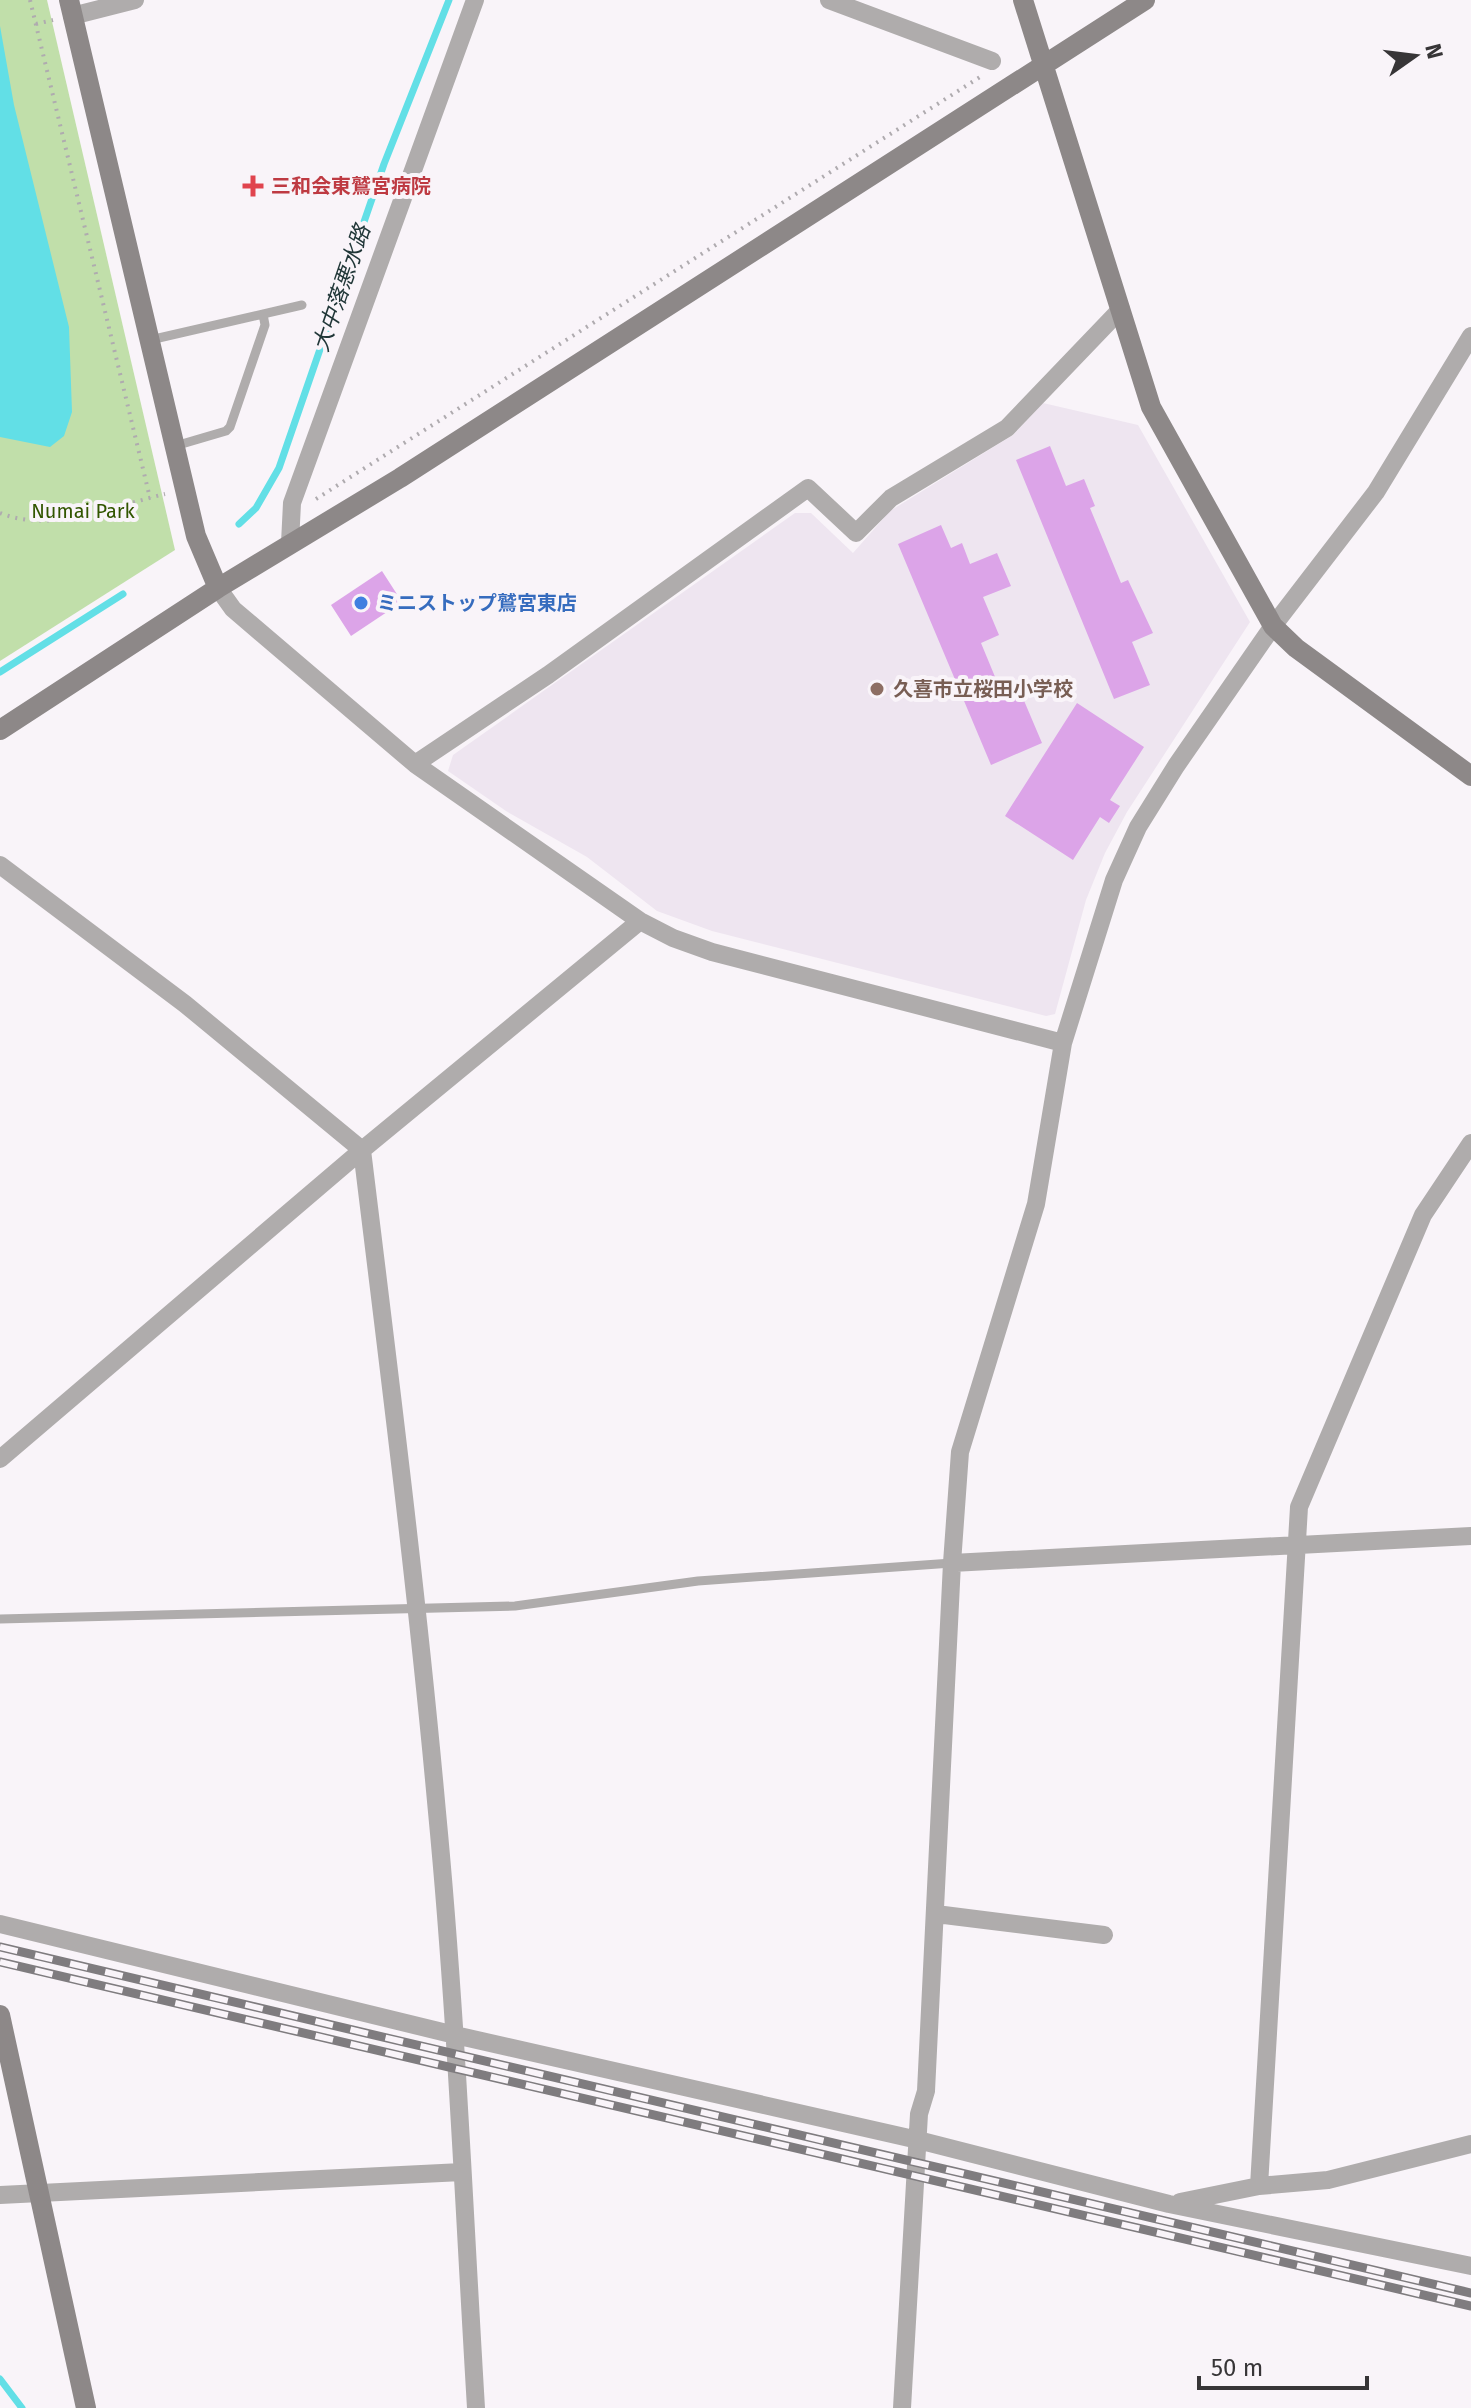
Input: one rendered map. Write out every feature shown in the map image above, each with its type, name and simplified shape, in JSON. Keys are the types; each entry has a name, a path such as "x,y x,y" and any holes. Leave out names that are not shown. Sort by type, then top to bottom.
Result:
{"street":[{"path":"135,0 67,12 196,536 218,588 233,609 415,764 640,921 673,938 712,952 1063,1043"},
{"path":"290,543 292,503 475,0"},
{"path":"829,0 989,67"},
{"path":"1023,0 1151,407 1273,626 1296,648 1471,776"},
{"path":"0,730 218,588 400,478 1145,0"},
{"path":"415,764 548,675 808,488 856,533 891,498 1007,428 1121,309"},
{"path":"902,2408 919,2114 926,2091 960,1452 1036,1204 1063,1043 1114,880 1128,847 1176,766 1273,626 1376,492 1471,336"},
{"path":"0,865 185,1004 362,1150 418,1608 438,1816 455,2035 476,2408"},
{"path":"0,1459 362,1150 640,921"},
{"path":"1259,2186 1299,1507 1423,1215 1471,1143"},
{"path":"952,1563 1471,1536"},
{"path":"936,1914 1104,1935"},
{"path":"0,1924 455,2035 918,2140 1169,2204 1471,2266"},
{"path":"0,2015 86,2408"},
{"path":"1169,2204 1259,2186 1328,2180 1471,2144"},
{"path":"0,2195 462,2172"}],"lane":[{"path":"150,340 302,305"},
{"path":"175,446 226,431 230,427 265,325 263,314"},
{"path":"0,1619 515,1606 698,1581 952,1563"}],"path":[{"path":"30,0 150,498"},
{"path":"36,24 67,12"},
{"path":"304,507 989,67"},
{"path":"0,513 14,519 56,521 169,493"}],"shaded area":[{"name":"久喜市立桜田小学校","path":"1043,403 1138,425 1250,622 1127,812 1105,853 1086,900 1055,1014 1046,1016 712,931 657,911 587,857 506,811 448,771 453,755 795,513 811,513 853,553 890,511 1013,435"}],"green space":[{"name":"Numai Park","path":"0,0 47,0 175,550 0,661"}],"water":[{"path":"0,26 14,105 69,327 72,412 64,436 50,447 0,437"}],"building":[{"path":"1050,446 1066,486 1084,479 1095,506 1090,508 1121,583 1128,580 1153,633 1132,642 1150,685 1114,699 1016,460"},
{"path":"941,525 951,548 962,543 970,564 997,553 1011,586 983,597 999,635 981,643 998,684 1014,677 1042,743 991,765 898,544"},
{"path":"382,571 402,602 351,636 331,605"},
{"path":"1077,703 1144,747 1110,800 1120,806 1109,823 1100,817 1073,860 1005,816"}],"waterway":[{"name":"大中落悪水路","path":"239,524 256,508 279,468 384,164 449,0"},
{"name":"大中落悪水路","path":"0,672 123,594"},
{"name":"大中落悪水路","path":"0,2379 22,2408"}],"railway":[{"path":"0,1947 1471,2293"},
{"path":"0,1962 1471,2306"}],"place":[{"name":"三和会東鷲宮病院","path":"253,186"},
{"name":"ミニストップ鷲宮東店","path":"361,603"},
{"name":"久喜市立桜田小学校","path":"877,689"}]}
